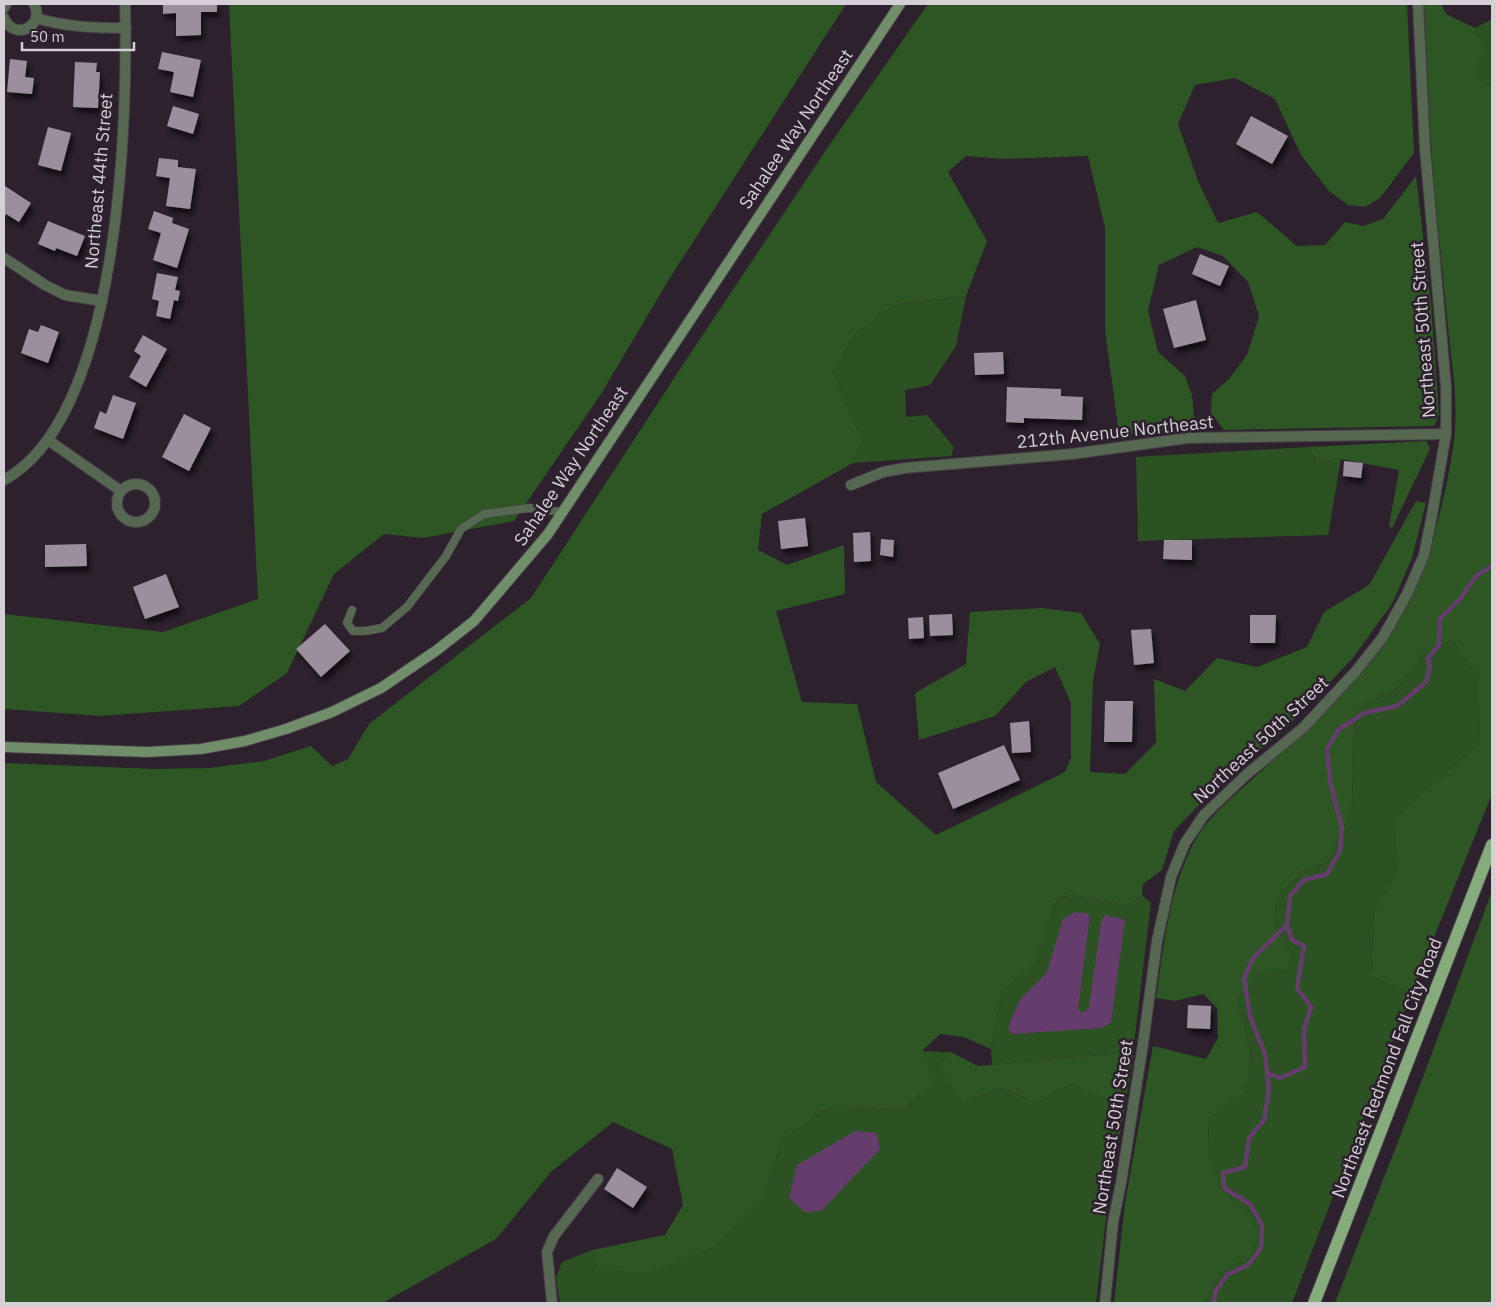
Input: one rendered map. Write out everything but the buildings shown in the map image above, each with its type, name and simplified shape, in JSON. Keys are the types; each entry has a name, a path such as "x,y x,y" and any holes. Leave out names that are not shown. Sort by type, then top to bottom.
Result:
{"main road":[{"name":"Sahalee Way Northeast","path":"4,747 147,752 200,749 245,741 286,730 332,712 380,688 437,650 474,621 548,534 900,4"},
{"name":"Northeast Redmond Fall City Road","path":"1314,1303 1492,845"}],"street":[{"path":"4,8 6,4"},
{"path":"4,18 8,25 18,30 29,27 36,18 37,12 34,4"},
{"name":"Northeast 44th Street","path":"48,440 68,405 80,377 102,301 112,251 119,185 125,84 125,4"},
{"name":"Northeast 50th Street","path":"1105,1303 1113,1222 1142,1053 1157,941 1171,877 1185,843 1204,815 1247,774 1303,728 1356,671 1383,638 1407,594 1424,554 1446,434 1446,386 1424,149 1418,4"},
{"path":"36,18 54,23 85,27 126,28"},
{"path":"4,258 45,285 65,295 102,301"},
{"name":"212th Avenue Northeast","path":"851,485 882,472 905,468 1072,454 1188,438 1446,434"},
{"path":"4,480 13,475 34,457 48,440 121,492"},
{"path":"552,1303 547,1252 554,1236 598,1180"}],"lane":[{"path":"352,610 347,623 353,631 382,628 407,607 446,556 461,529 484,514 529,508 562,512"}],"green space":[{"path":"229,4 846,4 668,281 601,394 514,521 423,538 384,534 334,574 287,673 239,706 100,716 4,709 4,614 163,632 258,599"},
{"path":"928,4 1407,4 1414,153 1380,198 1365,207 1348,205 1329,191 1301,155 1275,99 1235,78 1195,85 1178,124 1198,181 1218,223 1257,212 1297,246 1325,245 1345,222 1363,226 1383,219 1416,176 1431,304 1439,415 1434,426 1224,430 1211,413 1212,394 1229,379 1247,355 1259,316 1248,282 1223,256 1197,247 1159,265 1148,311 1158,352 1185,376 1192,395 1194,416 1205,431 1119,434 1105,330 1105,228 1088,156 1005,159 966,156 948,172 987,241 966,296 897,304 856,333 833,372 862,440 853,463 762,514 758,550 787,565 844,545 845,594 776,611 802,702 857,704 876,782 936,835 1065,772 1071,758 1071,703 1055,667 1026,682 995,716 919,740 915,693 966,664 970,612 1042,608 1081,613 1100,644 1093,681 1090,772 1125,774 1156,743 1154,679 1185,691 1217,658 1257,667 1307,647 1324,612 1369,585 1416,501 1426,503 1412,558 1392,604 1352,659 1287,727 1212,791 1174,831 1162,870 1143,884 1142,895 1129,906 1069,895 1061,898 1055,904 1035,963 1003,989 991,1049 964,1037 940,1034 922,1051 933,1081 902,1110 829,1107 782,1140 763,1200 714,1246 648,1273 598,1269 592,1250 665,1235 683,1205 672,1149 613,1122 551,1172 496,1239 384,1303 4,1303 4,763 155,769 209,768 264,761 311,746 332,766 348,759 369,724 531,598 826,150"},
{"path":"1424,4 1441,4 1446,14 1475,28 1485,50 1473,76 1492,87 1492,794 1411,994 1371,976 1374,913 1398,869 1394,821 1431,785 1479,744 1477,675 1452,640 1422,655 1400,686 1355,710 1352,806 1330,861 1302,872 1276,899 1274,925 1289,949 1288,969 1258,972 1237,1001 1251,1054 1247,1090 1209,1118 1208,1151 1223,1192 1249,1212 1258,1233 1250,1258 1228,1268 1213,1283 1206,1303 1114,1303 1125,1203 1153,1046 1206,1059 1218,1038 1217,1008 1203,994 1175,1001 1156,998 1169,917 1179,877 1187,857 1202,830 1217,812 1320,716 1359,676 1376,655 1391,633 1414,591 1442,505 1454,441 1455,402 1430,130"},
{"path":"1492,19 1492,87 1472,76 1485,50 1475,28"},
{"path":"966,296 956,346 930,385 905,390 906,417 927,415 954,447 951,456 853,463 862,440 833,372 856,333 897,304"},
{"path":"1426,441 1430,449 1392,528 1389,526 1399,470 1341,459 1317,462 1308,447"},
{"path":"1308,447 1317,462 1341,459 1328,535 1138,541 1136,457"},
{"path":"1452,640 1477,675 1479,744 1431,785 1395,821 1398,869 1374,913 1371,976 1411,994 1292,1303 1206,1303 1213,1283 1228,1268 1250,1258 1249,1212 1223,1192 1208,1151 1209,1118 1247,1089 1251,1054 1236,1001 1258,972 1289,949 1274,925 1276,899 1302,872 1330,861 1352,806 1355,710 1400,686 1422,655"},
{"path":"1492,891 1492,1303 1335,1303 1422,1080"},
{"path":"1069,895 1129,906 1142,895 1151,903 1133,1052 992,1065 991,1049 1003,989 1035,962 1055,905 1061,898"},
{"path":"922,1051 951,1052 938,1066 962,1102 1002,1088 1038,1103 1070,1084 1111,1099 1131,1071 1108,1202 1096,1303 560,1303 556,1277 562,1262 592,1250 598,1269 763,1200 782,1140 829,1107 902,1110"},
{"path":"951,1052 978,1066 1133,1052 1131,1071 1111,1100 1070,1084 1038,1103 1002,1088 962,1102 938,1066"}],"shaded area":[{"path":"1075,912 1090,914 1078,1009 1082,1013 1089,1008 1101,923 1105,915 1125,920 1111,1022 1102,1028 1011,1034 1008,1027 1019,1001 1047,972 1063,919"},
{"path":"855,1131 877,1133 880,1149 821,1211 805,1212 789,1198 797,1165"}],"waterway":[{"path":"1214,1303 1215,1292 1227,1275 1248,1265 1261,1248 1262,1225 1250,1204 1224,1188 1223,1173 1245,1167 1249,1138 1264,1120 1269,1089 1265,1054 1250,1017 1244,978 1253,958 1287,925 1290,896 1304,880 1327,874 1340,851 1342,828 1330,781 1327,749 1338,730 1364,713 1397,706 1426,682 1430,667 1428,658 1439,645 1440,619 1460,599 1477,575 1492,566"},
{"path":"1267,1073 1280,1078 1305,1067 1304,1030 1311,1007 1297,988 1304,946 1292,940 1287,925"}]}
